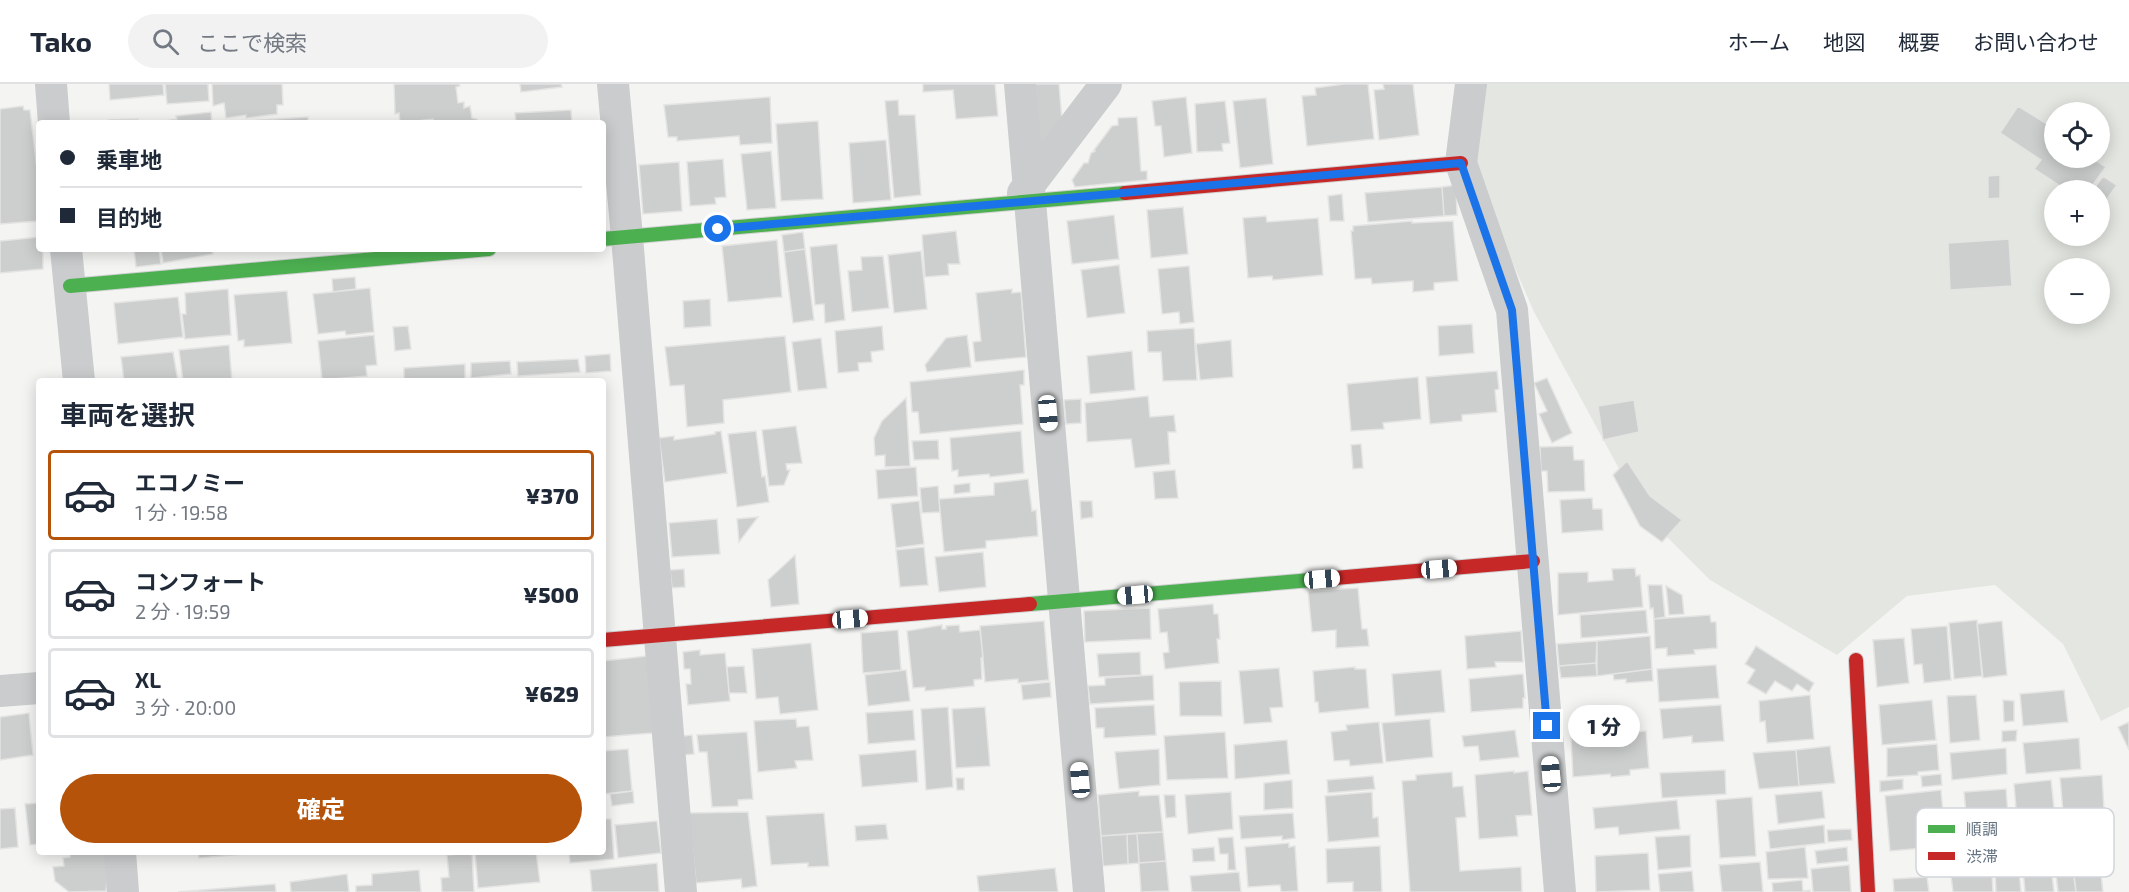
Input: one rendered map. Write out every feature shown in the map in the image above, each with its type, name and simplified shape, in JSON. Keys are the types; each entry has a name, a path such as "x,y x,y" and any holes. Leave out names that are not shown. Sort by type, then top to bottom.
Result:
{"street":[{"path":"51,84 54,120"},
{"path":"613,84 615,238 660,635 681,892"},
{"path":"1020,84 1024,197 1064,601 1089,892"},
{"path":"1024,197 1106,84"},
{"path":"1471,84 1461,163 1512,310 1560,892"},
{"path":"615,238 1024,197 1461,163"},
{"path":"66,252 79,378"},
{"path":"70,286 455,252"},
{"path":"606,640 1533,561"},
{"path":"1856,660 1868,892"},
{"path":"0,691 36,688"},
{"path":"120,855 123,892"}],"shaded area":[{"path":"1482,84 2129,84 2129,707 2101,721 2063,644 1995,585 1907,596 1837,655 1710,580 1643,513 1534,312 1473,172"}],"building":[{"path":"109,84 163,84 164,95 110,100"},
{"path":"165,84 208,84 209,101 167,104"},
{"path":"212,84 282,84 283,105 277,105 277,114 226,118 224,103 213,106"},
{"path":"394,84 459,84 460,86 456,87 458,103 464,102 464,108 470,106 472,118 477,120 400,120 399,113 395,114"},
{"path":"520,84 561,84 562,87 521,92"},
{"path":"923,84 995,84 998,116 956,119 953,90 923,92"},
{"path":"1035,84 1059,84 1062,120 1040,149"},
{"path":"1344,84 1368,84 1374,139 1307,146 1302,96 1316,95 1315,88"},
{"path":"1383,84 1413,84 1419,135 1379,140 1374,90 1384,89"},
{"path":"770,97 772,143 740,145 739,136 677,141 677,137 668,137 664,105"},
{"path":"1186,97 1192,153 1164,157 1161,126 1155,126 1152,101"},
{"path":"1266,98 1273,164 1240,168 1233,101"},
{"path":"898,100 899,115 915,115 921,195 894,198 885,101"},
{"path":"1225,101 1230,143 1222,144 1223,151 1197,152 1195,104"},
{"path":"23,106 24,110 30,110 36,161 36,221 0,224 0,109"},
{"path":"2018,106 2044,122 2044,168 2105,168 2096,180 2051,180 2034,169 2041,160 2000,133"},
{"path":"571,110 572,120 516,120 515,113"},
{"path":"211,112 212,120 171,120 177,119 176,116"},
{"path":"308,117 308,120 262,120"},
{"path":"1137,117 1141,171 1147,171 1147,180 1075,187 1072,180 1084,163 1088,163 1091,153 1095,151 1112,126 1118,125 1118,118"},
{"path":"818,121 823,199 781,201 776,124"},
{"path":"886,140 891,200 853,203 849,143"},
{"path":"771,151 776,208 747,210 741,154"},
{"path":"723,159 726,197 715,198 716,204 690,206 687,162"},
{"path":"679,162 682,211 643,214 639,165"},
{"path":"2000,175 2000,198 1988,199 1988,176"},
{"path":"2110,180 2117,185 2110,195"},
{"path":"1456,185 1457,215 1444,216 1442,187"},
{"path":"1442,187 1444,216 1368,222 1365,193"},
{"path":"1342,194 1344,221 1330,221 1328,196"},
{"path":"1183,207 1188,254 1151,258 1147,210"},
{"path":"1114,215 1119,259 1072,264 1067,221"},
{"path":"1266,216 1267,222 1318,218 1323,275 1273,280 1272,276 1248,278 1243,218"},
{"path":"1412,221 1412,223 1453,221 1458,281 1434,283 1434,290 1413,292 1413,281 1372,284 1371,278 1355,279 1351,231 1353,231 1353,226"},
{"path":"956,231 960,264 948,264 949,275 925,277 922,235"},
{"path":"803,232 805,249 784,252 782,235"},
{"path":"36,237 36,252 43,252 43,269 0,273 0,241"},
{"path":"2009,239 2012,286 1950,290 1948,243"},
{"path":"777,240 782,297 728,302 722,246"},
{"path":"837,244 845,320 825,323 824,304 815,305 810,247"},
{"path":"805,249 814,320 793,323 784,252"},
{"path":"921,251 927,309 894,313 888,255"},
{"path":"134,252 159,252 161,264 136,267"},
{"path":"161,252 213,252 213,254 163,263"},
{"path":"883,256 889,308 852,312 848,271 862,270 861,257"},
{"path":"1119,265 1125,313 1087,318 1081,270"},
{"path":"1189,266 1194,322 1180,324 1179,312 1162,314 1158,269"},
{"path":"355,277 356,289 333,292 332,279"},
{"path":"370,288 374,332 346,335 345,331 318,334 313,294"},
{"path":"228,289 231,335 185,339 182,314 186,314 185,293"},
{"path":"1012,289 1012,293 1021,292 1026,357 975,362 973,342 981,341 976,293"},
{"path":"287,291 292,343 244,347 244,340 238,341 234,295"},
{"path":"178,297 183,337 118,344 114,303"},
{"path":"710,299 711,326 684,328 683,301"},
{"path":"1472,324 1474,353 1439,356 1438,326"},
{"path":"408,326 411,349 395,351 393,327"},
{"path":"882,326 884,350 871,352 872,362 858,363 859,371 838,373 835,331"},
{"path":"1194,328 1197,380 1163,381 1161,352 1148,352 1147,331"},
{"path":"374,335 377,365 366,366 367,376 322,378 318,341"},
{"path":"967,335 971,367 927,372 925,365 946,338"},
{"path":"785,336 791,392 723,400 724,423 687,427 684,385 670,386 665,347"},
{"path":"821,338 827,388 798,391 792,342"},
{"path":"1231,340 1233,377 1200,380 1196,344"},
{"path":"229,345 232,378 183,378 179,350"},
{"path":"1132,351 1135,390 1090,394 1087,356"},
{"path":"173,352 177,378 124,378 121,357"},
{"path":"610,354 611,371 586,373 585,356"},
{"path":"578,359 580,372 518,376 517,362"},
{"path":"510,361 511,374 471,378 471,363"},
{"path":"465,364 465,378 404,378 404,368"},
{"path":"1024,370 1024,385 1020,385 1023,424 920,434 918,412 912,412 910,382"},
{"path":"1497,371 1499,389 1495,390 1497,412 1462,415 1462,421 1430,424 1426,377"},
{"path":"1418,377 1421,419 1383,423 1384,429 1351,431 1347,384"},
{"path":"1547,378 1572,433 1552,443 1539,414 1547,411 1534,383"},
{"path":"1148,396 1150,417 1174,415 1176,432 1168,432 1170,464 1135,468 1131,439 1087,442 1085,403"},
{"path":"906,398 910,466 885,467 885,455 875,456 874,438 882,421"},
{"path":"1081,399 1081,423 1066,424 1064,400"},
{"path":"1634,400 1639,432 1603,440 1598,406"},
{"path":"796,426 802,463 786,464 787,470 790,470 784,485 769,486 762,430"},
{"path":"721,431 727,473 665,482 659,438 674,436 674,440 715,434"},
{"path":"756,431 762,477 765,476 769,502 737,507 728,434"},
{"path":"1021,431 1024,473 990,477 989,474 958,477 958,470 952,471 950,438"},
{"path":"938,440 939,459 914,460 912,441"},
{"path":"1361,444 1363,468 1353,469 1351,445"},
{"path":"1573,446 1574,460 1584,460 1585,491 1548,492 1547,471 1541,471 1540,447"},
{"path":"1627,461 1650,496 1682,520 1662,542 1640,526 1613,475"},
{"path":"916,467 918,496 878,499 876,470"},
{"path":"1175,470 1178,498 1155,499 1153,472"},
{"path":"1028,479 1032,511 1036,510 1038,536 986,541 986,548 944,552 939,499 994,495 994,483"},
{"path":"970,483 970,492 954,494 954,485"},
{"path":"938,486 940,512 922,513 920,488"},
{"path":"1592,498 1593,509 1602,509 1603,530 1562,533 1560,500"},
{"path":"919,501 924,544 896,548 891,504"},
{"path":"1080,501 1092,501 1093,517 1081,519"},
{"path":"758,517 739,542 737,519"},
{"path":"717,519 720,554 672,557 669,523"},
{"path":"924,547 928,585 900,587 896,550"},
{"path":"983,552 986,587 939,592 935,557"},
{"path":"795,555 799,604 771,607 768,580"},
{"path":"1635,568 1636,576 1640,575 1643,607 1558,615 1558,573 1588,572 1588,582 1613,580 1612,569"},
{"path":"684,569 685,587 672,588 670,570"},
{"path":"1648,585 1662,585 1665,617 1654,619 1653,608 1650,609"},
{"path":"1666,586 1682,595 1684,614 1669,615"},
{"path":"1358,588 1362,629 1367,629 1369,646 1336,648 1336,630 1312,632 1308,591"},
{"path":"1213,604 1214,614 1218,614 1219,663 1165,669 1163,653 1169,652 1167,632 1160,633 1158,609"},
{"path":"1150,608 1151,639 1085,642 1084,611"},
{"path":"1646,610 1648,633 1581,638 1580,615"},
{"path":"1710,615 1711,622 1716,622 1717,648 1694,650 1695,654 1667,656 1667,648 1655,649 1654,619"},
{"path":"1977,620 1982,676 1954,679 1949,623"},
{"path":"1044,621 1049,680 1018,683 1018,679 985,682 980,626"},
{"path":"2002,621 2007,675 1983,678 1977,624"},
{"path":"942,625 942,629 946,629 946,626 959,625 960,632 980,630 983,657 981,658 982,679 974,680 974,686 925,691 925,687 913,688 907,631"},
{"path":"1947,626 1951,680 1924,683 1922,664 1914,665 1911,629"},
{"path":"898,630 901,670 863,673 861,633"},
{"path":"1521,631 1523,662 1495,662 1496,667 1467,669 1465,636"},
{"path":"1650,636 1652,669 1597,676 1597,641"},
{"path":"1904,638 1909,683 1877,687 1873,640"},
{"path":"1597,641 1596,663 1559,666 1557,644"},
{"path":"811,643 818,710 780,714 778,697 756,699 752,649"},
{"path":"1756,646 1814,683 1809,692 1797,684 1792,691 1775,681 1766,694 1747,683 1755,670 1745,664"},
{"path":"700,650 700,655 725,653 730,701 688,705 686,684 691,684 690,669 684,669 683,652"},
{"path":"1140,652 1141,675 1099,677 1097,654"},
{"path":"647,656 653,733 606,737 606,661"},
{"path":"1596,663 1597,676 1561,678 1559,666"},
{"path":"1716,665 1719,698 1659,702 1657,669"},
{"path":"744,666 747,693 729,693 727,667"},
{"path":"1355,667 1355,669 1366,669 1369,708 1319,713 1318,702 1315,702 1313,671"},
{"path":"1279,668 1283,707 1270,708 1272,722 1244,724 1239,671"},
{"path":"1652,669 1653,681 1626,683 1626,679 1614,680 1613,674"},
{"path":"906,670 910,701 868,706 865,675"},
{"path":"1441,670 1445,712 1395,716 1392,674"},
{"path":"1523,674 1525,698 1523,698 1523,708 1471,712 1469,679"},
{"path":"1153,675 1154,700 1090,704 1088,686 1105,685 1105,678"},
{"path":"1221,681 1222,716 1180,716 1179,682"},
{"path":"1050,682 1051,697 1023,700 1021,685"},
{"path":"2064,690 2068,722 2023,726 2020,694"},
{"path":"1810,695 1814,739 1767,743 1765,721 1760,722 1759,701"},
{"path":"1976,695 1980,740 1950,743 1947,696"},
{"path":"1932,700 1936,740 1882,745 1879,705"},
{"path":"2003,700 2014,701 2014,721 2004,722"},
{"path":"1154,705 1156,735 1104,738 1104,728 1096,728 1095,708"},
{"path":"1721,705 1724,741 1692,743 1692,736 1663,739 1660,709"},
{"path":"948,707 953,787 926,790 921,709"},
{"path":"985,707 990,766 956,768 952,709"},
{"path":"913,710 915,740 868,744 866,713"},
{"path":"29,713 33,755 0,760 0,717"},
{"path":"796,719 797,727 809,726 813,760 795,761 797,768 758,772 754,721"},
{"path":"1430,719 1433,757 1386,762 1382,723"},
{"path":"1379,722 1383,763 1350,766 1349,760 1334,761 1331,732 1347,730 1346,725"},
{"path":"2129,722 2129,750 2118,727"},
{"path":"1515,730 1519,757 1480,761 1478,746 1464,747 1462,736"},
{"path":"2017,730 2016,741 2002,742 2002,731"},
{"path":"1646,731 1649,768 1630,770 1630,775 1573,777 1571,738"},
{"path":"747,732 753,799 738,800 738,806 712,807 707,752 699,752 697,735"},
{"path":"1225,732 1228,778 1167,780 1164,736"},
{"path":"692,735 694,754 684,755 683,736"},
{"path":"2079,738 2081,769 2026,774 2023,743"},
{"path":"1287,740 1290,774 1235,779 1234,745"},
{"path":"1937,744 1939,770 1918,772 1918,775 1887,777 1887,748"},
{"path":"1830,746 1835,783 1799,786 1796,750"},
{"path":"2006,748 2007,774 1952,780 1950,753"},
{"path":"628,749 632,791 606,794 606,751"},
{"path":"1159,749 1160,785 1119,789 1115,752"},
{"path":"916,750 918,782 862,787 859,755"},
{"path":"1796,750 1799,786 1759,789 1753,753"},
{"path":"1725,770 1726,794 1662,798 1660,773"},
{"path":"1514,771 1514,773 1528,771 1532,815 1516,816 1518,836 1479,839 1475,775"},
{"path":"1452,772 1453,787 1463,786 1466,817 1456,818 1460,871 1521,867 1522,892 1410,892 1402,781 1416,780 1416,775"},
{"path":"1941,774 1942,785 1922,787 1921,776"},
{"path":"2102,775 2104,808 2063,808 2060,778"},
{"path":"1373,776 1375,789 1328,793 1327,780"},
{"path":"956,778 964,778 964,790 957,790"},
{"path":"1903,779 1903,789 1880,792 1880,781"},
{"path":"1292,780 1293,808 1264,810 1264,783"},
{"path":"2051,780 2054,808 2016,808 2014,784"},
{"path":"2006,789 2007,808 1966,808 1964,792"},
{"path":"1941,790 1943,808 1916,808 1916,849 1890,851 1885,796"},
{"path":"633,791 634,803 612,806 610,794"},
{"path":"1139,791 1139,796 1159,795 1163,832 1101,836 1098,795"},
{"path":"1822,791 1825,818 1778,824 1775,795"},
{"path":"1231,792 1233,829 1188,834 1185,795"},
{"path":"1372,792 1373,818 1378,817 1379,837 1328,842 1325,796"},
{"path":"1164,795 1175,795 1176,817 1166,818"},
{"path":"1752,797 1756,856 1720,858 1716,800"},
{"path":"1677,800 1680,829 1619,835 1618,827 1595,829 1593,808"},
{"path":"36,803 36,844 30,845 25,804"},
{"path":"15,808 18,847 0,849 0,809"},
{"path":"748,812 757,886 742,888 741,879 696,883 689,813"},
{"path":"824,813 829,866 808,867 808,863 771,865 766,816"},
{"path":"1293,813 1295,838 1282,840 1282,836 1241,839 1239,816"},
{"path":"606,819 611,819 614,859 570,863 569,855 606,855"},
{"path":"657,821 661,853 618,858 615,825"},
{"path":"886,824 888,839 856,841 855,826"},
{"path":"1824,825 1825,843 1770,849 1768,831"},
{"path":"1851,829 1852,840 1828,842 1827,830"},
{"path":"1163,832 1166,861 1139,863 1137,833"},
{"path":"1137,833 1139,863 1128,864 1127,834"},
{"path":"1127,834 1128,864 1103,866 1101,836"},
{"path":"1690,835 1691,867 1658,870 1655,837"},
{"path":"1233,837 1236,870 1228,870 1228,854 1220,854 1218,838"},
{"path":"1289,843 1289,847 1295,846 1298,891 1281,892 1280,885 1248,887 1245,847"},
{"path":"1380,846 1382,892 1353,892 1353,882 1327,883 1326,849"},
{"path":"1214,847 1215,861 1193,862 1192,849"},
{"path":"1805,847 1808,878 1768,879 1766,852"},
{"path":"1847,847 1848,861 1817,864 1815,851"},
{"path":"1648,853 1650,890 1596,892 1595,856"},
{"path":"70,855 106,855 108,871 106,891 69,892 55,881 53,867 64,866 63,858 70,857"},
{"path":"198,855 234,855 199,858"},
{"path":"447,855 472,855 474,892 442,892 441,878 449,877"},
{"path":"475,855 536,855 540,882 478,888"},
{"path":"1166,861 1169,891 1141,892 1139,863"},
{"path":"1760,862 1763,892 1722,892 1719,865"},
{"path":"657,863 659,892 592,892 590,870"},
{"path":"1849,865 1851,892 1813,892 1811,869"},
{"path":"1055,868 1058,892 979,892 977,876"},
{"path":"419,870 421,892 356,892 356,886 372,885 372,874"},
{"path":"1692,871 1694,892 1660,892 1658,874"},
{"path":"1239,872 1241,892 1192,892 1190,876"},
{"path":"347,874 349,892 291,892 290,882"},
{"path":"1927,877 1929,892 1894,892 1893,879"},
{"path":"1951,877 1992,877 1993,892 1953,892"},
{"path":"1995,877 2020,877 2021,892 1996,892"},
{"path":"2024,877 2052,877 2054,892 2025,892"},
{"path":"2056,877 2074,877 2076,892 2058,892"},
{"path":"2074,877 2101,877 2103,892 2076,892"},
{"path":"1802,880 1803,891 1810,890 1810,892 1773,892 1772,883"},
{"path":"275,884 276,892 178,892"}],"traffic: fast":[{"path":"606,239 1125,193"},
{"path":"70,286 455,252"},
{"path":"1030,604 1323,579"}],"traffic: jam":[{"path":"1125,193 1461,163"},
{"path":"1323,579 1533,561"},
{"path":"606,640 1030,604"},
{"path":"1856,660 1868,892"}],"route":[{"path":"718,229 1461,163 1512,310 1547,726"}]}
